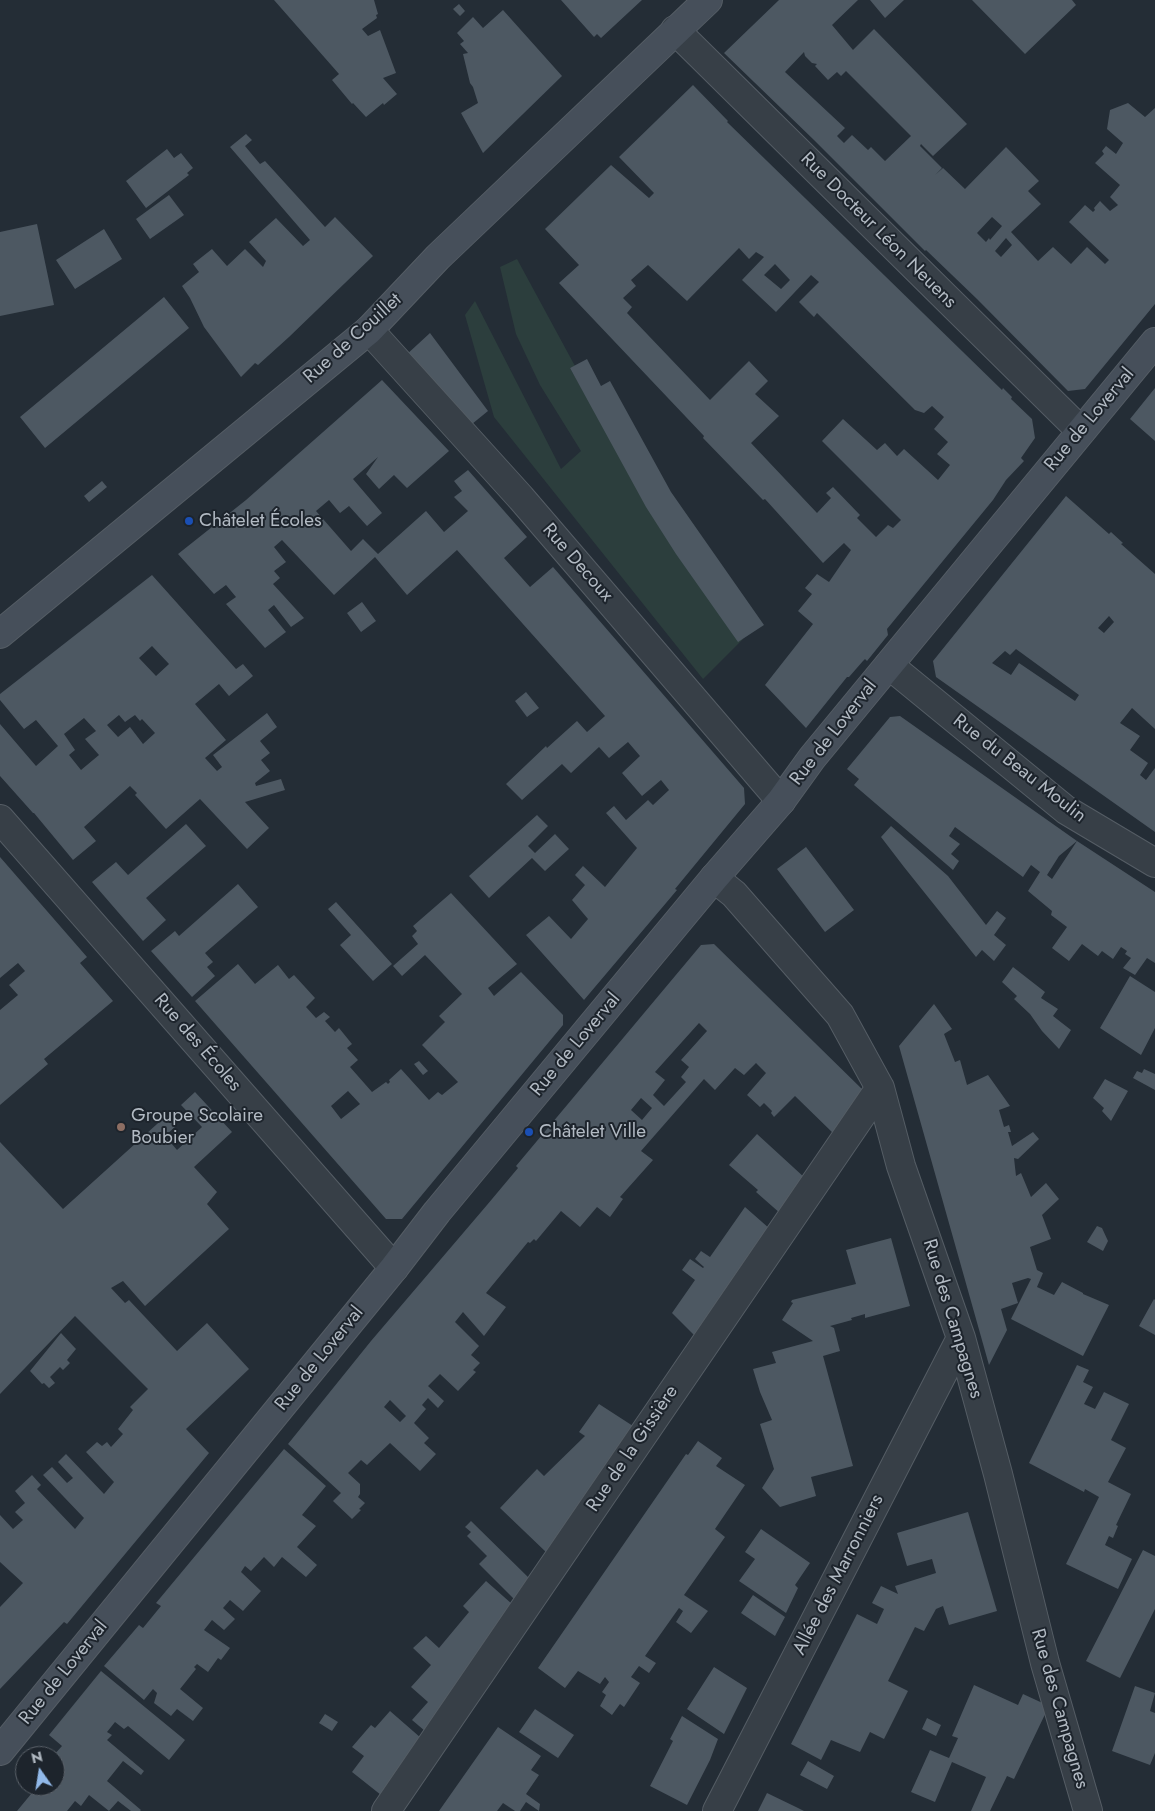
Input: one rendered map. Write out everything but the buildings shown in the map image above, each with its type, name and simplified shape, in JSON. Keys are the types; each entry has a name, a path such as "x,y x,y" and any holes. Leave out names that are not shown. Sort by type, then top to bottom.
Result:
{"street":[{"name":"Rue de Couillet","path":"2,627 369,330 438,257 708,0"},
{"name":"Rue Docteur Léon Neuens","path":"675,30 1081,431"},
{"name":"Rue Decoux","path":"369,330 521,498 781,801"},
{"name":"Rue de Loverval","path":"0,1752 394,1268 437,1212 714,878 781,801 812,758 1155,342"},
{"name":"Rue du Beau Moulin","path":"889,665 1066,810 1155,863"},
{"name":"Rue des Écoles","path":"0,818 394,1268"},
{"name":"Rue des Campagnes","path":"714,878 734,894 840,1015 880,1088 901,1166 961,1338 998,1474 1044,1663 1088,1811"},
{"name":"Rue de la Gissière","path":"386,1811 880,1088"},
{"name":"Allée des Marronniers","path":"717,1811 961,1338"}],"shaded area":[{"path":"517,259 575,366 570,368 639,488 741,634 743,639 703,679 494,417 465,315 475,301 561,469 581,451 540,385 516,334 500,267"}],"place":[{"name":"Châtelet Écoles","path":"189,521"},
{"name":"Groupe Scolaire Boubier","path":"121,1127"},
{"name":"Châtelet Ville","path":"529,1132"}]}
